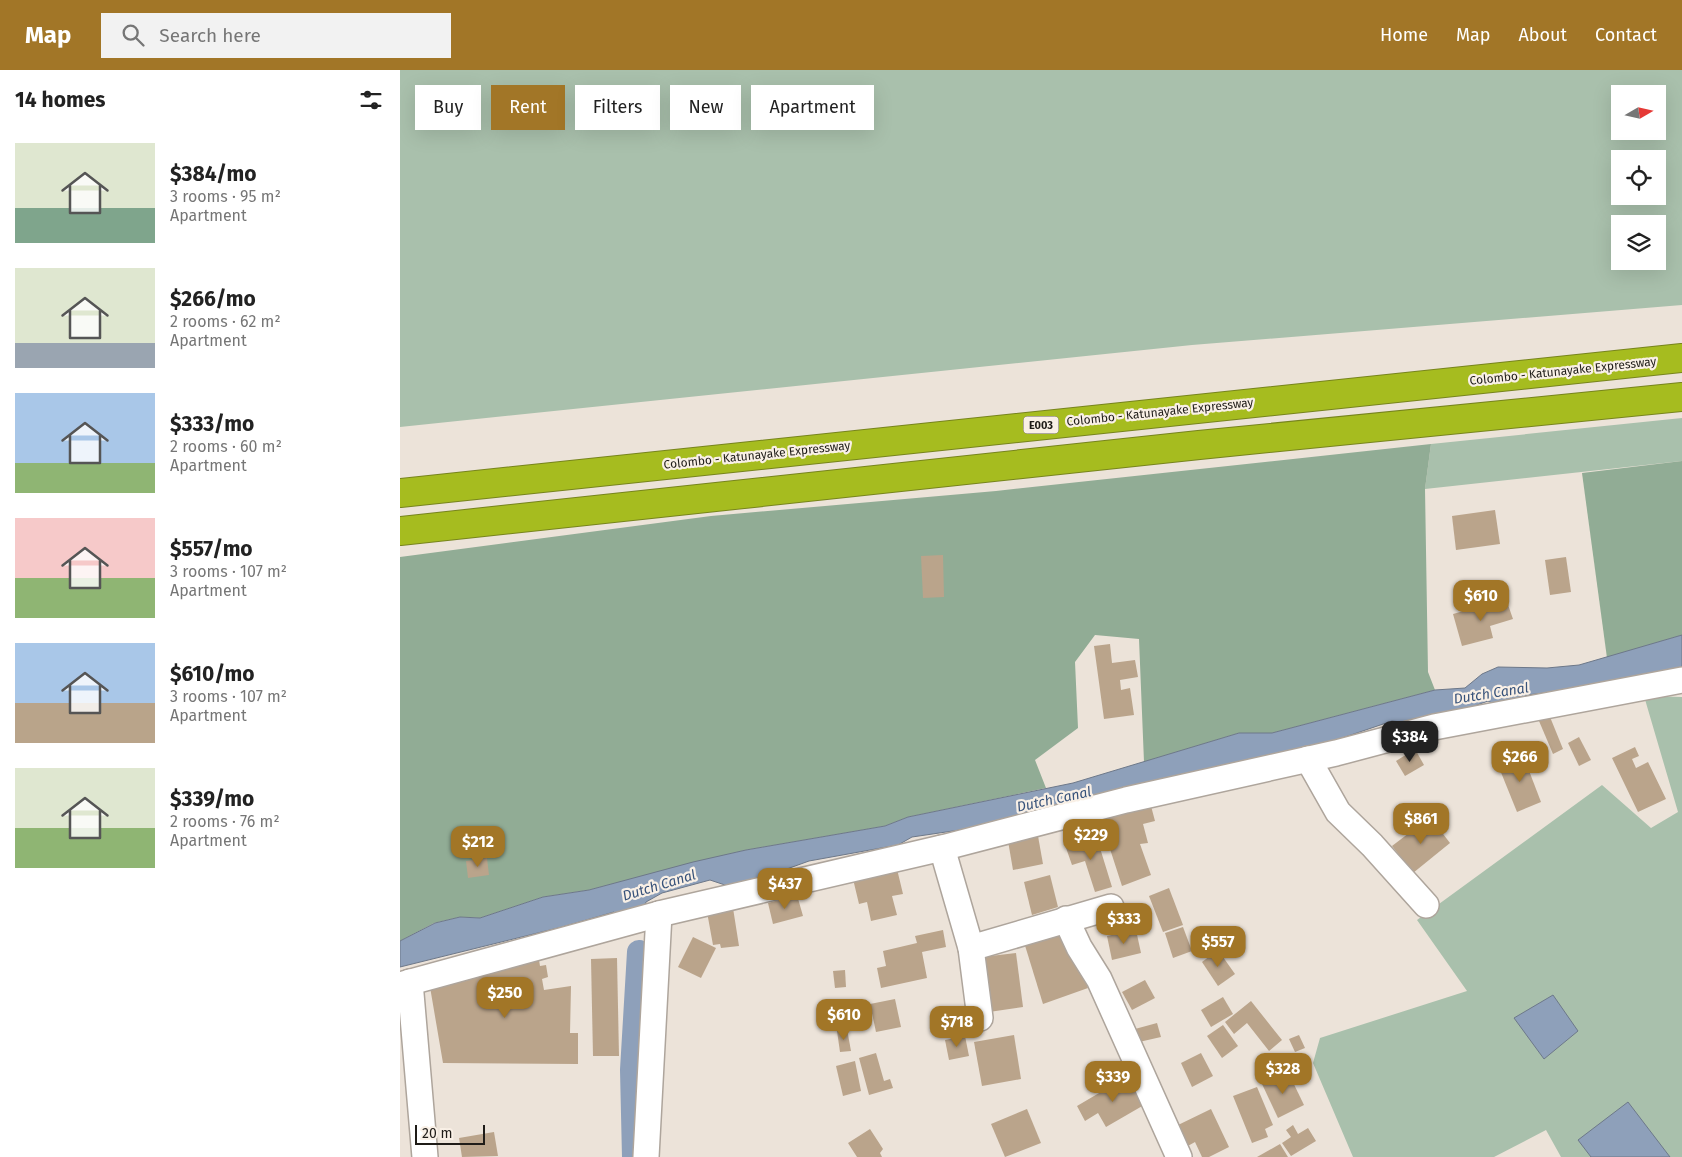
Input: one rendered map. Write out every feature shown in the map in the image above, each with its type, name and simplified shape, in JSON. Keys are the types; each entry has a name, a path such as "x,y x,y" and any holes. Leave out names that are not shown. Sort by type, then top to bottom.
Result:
{"highway":[{"name":"Colombo - Katunayake Expressway","path":"400,493 1682,358"},
{"path":"400,531 1199,445 1682,397"}],"street":[{"path":"425,1157 405,983 658,914 942,848 1126,800 1308,759 1434,727 1682,680"},
{"path":"1308,759 1338,812 1372,845 1426,905"},
{"path":"942,848 971,948 980,1018"},
{"path":"971,948 1111,907"},
{"path":"646,1157 658,914"},
{"path":"1066,919 1079,947 1099,979 1179,1157"}],"green space":[{"path":"400,70 1682,70 1682,305 1192,345 400,427"},
{"path":"1682,418 1682,461 1425,489 1431,444"},
{"path":"1431,444 1425,489 1428,672 1435,690 1272,733 1239,733 1144,762 1139,639 1095,635 1075,662 1078,728 1035,760 1046,788 908,817 885,826 746,850 589,890 543,897 480,918 460,917 434,923 400,941 400,557 711,516 996,491"},
{"path":"1682,461 1682,635 1607,658 1582,473"},
{"path":"1644,696 1682,697 1682,1157 1561,1157 1546,1130 1494,1157 1353,1157 1313,1063 1320,1038 1467,991 1417,920 1602,785 1651,828 1678,812"}],"water":[{"name":"Dutch Canal","path":"1682,635 1682,670 1569,690 1527,695 1505,709 1488,701 1461,711 1411,723 1392,721 1298,753 980,827 912,837 898,845 809,861 748,883 725,885 710,880 662,893 646,902 638,922 616,925 614,912 562,927 400,967 400,941 435,923 460,917 480,918 543,897 589,890 693,862 746,850 885,826 908,817 1073,783 1239,733 1272,733 1435,690 1465,688 1482,674 1498,667 1547,668 1579,665"},
{"path":"1553,995 1578,1031 1544,1059 1514,1018"},
{"path":"1628,1102 1670,1157 1591,1157 1578,1140"}],"building":[{"path":"1495,510 1500,544 1456,550 1452,516"},
{"path":"943,555 944,597 923,598 921,556"},
{"path":"1566,557 1571,592 1550,595 1545,560"},
{"path":"1506,599 1513,619 1490,626 1493,638 1462,646 1453,614"},
{"path":"1110,644 1112,663 1135,660 1138,677 1120,680 1121,690 1130,688 1134,715 1104,719 1094,646"},
{"path":"1550,717 1563,749 1553,754 1539,721"},
{"path":"1579,737 1591,760 1579,766 1568,743"},
{"path":"1635,747 1639,756 1632,759 1636,768 1648,762 1666,799 1638,812 1612,758"},
{"path":"1415,749 1424,765 1405,776 1396,761"},
{"path":"1523,755 1541,802 1517,812 1498,765"},
{"path":"1151,806 1155,821 1143,824 1148,843 1140,844 1151,875 1122,886 1099,815"},
{"path":"1430,817 1450,843 1413,873 1392,846"},
{"path":"1096,835 1112,887 1095,892 1085,861 1072,865 1065,845"},
{"path":"1038,836 1043,864 1013,870 1008,841"},
{"path":"487,858 489,875 468,878 466,861"},
{"path":"897,869 903,894 892,896 897,915 871,921 867,902 859,904 853,879"},
{"path":"1050,875 1058,907 1032,915 1024,882"},
{"path":"1169,888 1183,925 1163,932 1149,896"},
{"path":"797,895 803,916 773,924 768,903"},
{"path":"733,908 739,946 721,948 720,944 713,945 707,912"},
{"path":"1065,924 1088,988 1043,1004 1023,939"},
{"path":"1183,927 1192,951 1173,958 1165,933"},
{"path":"943,930 946,947 922,952 927,978 881,988 877,968 886,966 883,951 917,943 915,936"},
{"path":"1136,930 1141,953 1112,960 1107,936"},
{"path":"693,937 716,948 701,978 678,967"},
{"path":"1218,950 1235,974 1218,986 1202,962"},
{"path":"1016,953 1023,1007 989,1012 982,957"},
{"path":"617,958 619,1056 593,1056 591,959"},
{"path":"539,960 540,966 546,965 548,977 542,979 544,990 571,986 570,1033 578,1033 578,1064 443,1063 430,987"},
{"path":"845,970 846,987 835,988 833,971"},
{"path":"1145,980 1155,998 1132,1010 1122,992"},
{"path":"1223,997 1233,1014 1211,1027 1201,1010"},
{"path":"895,999 901,1027 876,1032 870,1004"},
{"path":"1251,1001 1282,1040 1269,1051 1247,1023 1234,1034 1225,1022"},
{"path":"1157,1023 1161,1037 1139,1042 1135,1029"},
{"path":"1223,1025 1238,1046 1222,1058 1207,1036"},
{"path":"847,1029 851,1051 840,1052 837,1031"},
{"path":"1014,1035 1021,1079 982,1086 974,1042"},
{"path":"1299,1035 1305,1048 1295,1052 1289,1039"},
{"path":"965,1036 969,1056 949,1060 945,1040"},
{"path":"876,1053 884,1081 890,1079 893,1088 869,1095 859,1058"},
{"path":"1201,1053 1213,1076 1192,1087 1181,1063"},
{"path":"855,1061 861,1091 843,1096 836,1066"},
{"path":"1288,1072 1304,1105 1278,1118 1262,1084"},
{"path":"1128,1076 1144,1105 1106,1127 1098,1113 1085,1121 1077,1106"},
{"path":"1257,1087 1273,1125 1265,1129 1268,1137 1252,1143 1233,1096"},
{"path":"1027,1109 1041,1143 1005,1157 991,1124"},
{"path":"1211,1109 1229,1147 1209,1157 1202,1157 1195,1142 1186,1147 1176,1126"},
{"path":"1293,1125 1298,1134 1308,1128 1316,1141 1291,1156 1282,1143 1291,1137 1286,1130"},
{"path":"870,1129 883,1149 880,1153 882,1157 857,1157 848,1143"},
{"path":"494,1132 498,1156 462,1157 459,1138"},
{"path":"1280,1144 1288,1157 1257,1157"}],"waterway":[{"path":"634,1157 632,1070 639,952"}]}
